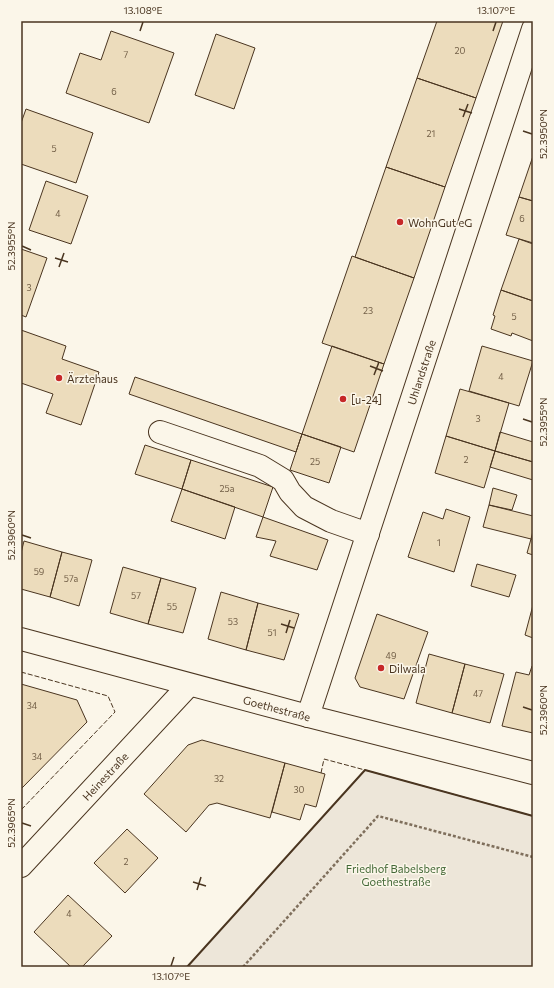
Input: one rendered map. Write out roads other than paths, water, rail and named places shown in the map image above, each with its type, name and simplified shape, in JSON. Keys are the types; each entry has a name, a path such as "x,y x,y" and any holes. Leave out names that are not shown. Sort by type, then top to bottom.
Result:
{"street":[{"name":"Uhlandstraße","path":"308,716 533,29"},
{"path":"160,432 260,466 283,480 290,492 304,506 331,521 368,534"},
{"name":"Goethestraße","path":"21,639 189,685 533,773"},
{"name":"Heinestraße","path":"21,866 189,685"}],"place":[{"name":"WohnGut eG","path":"400,222"},
{"name":"Ärztehaus","path":"59,378"},
{"name":"[u-24]","path":"343,399"},
{"name":"Dilwala","path":"381,668"}],"park label":[{"name":"Friedhof Babelsberg Goethestraße","path":"396,874"}]}
